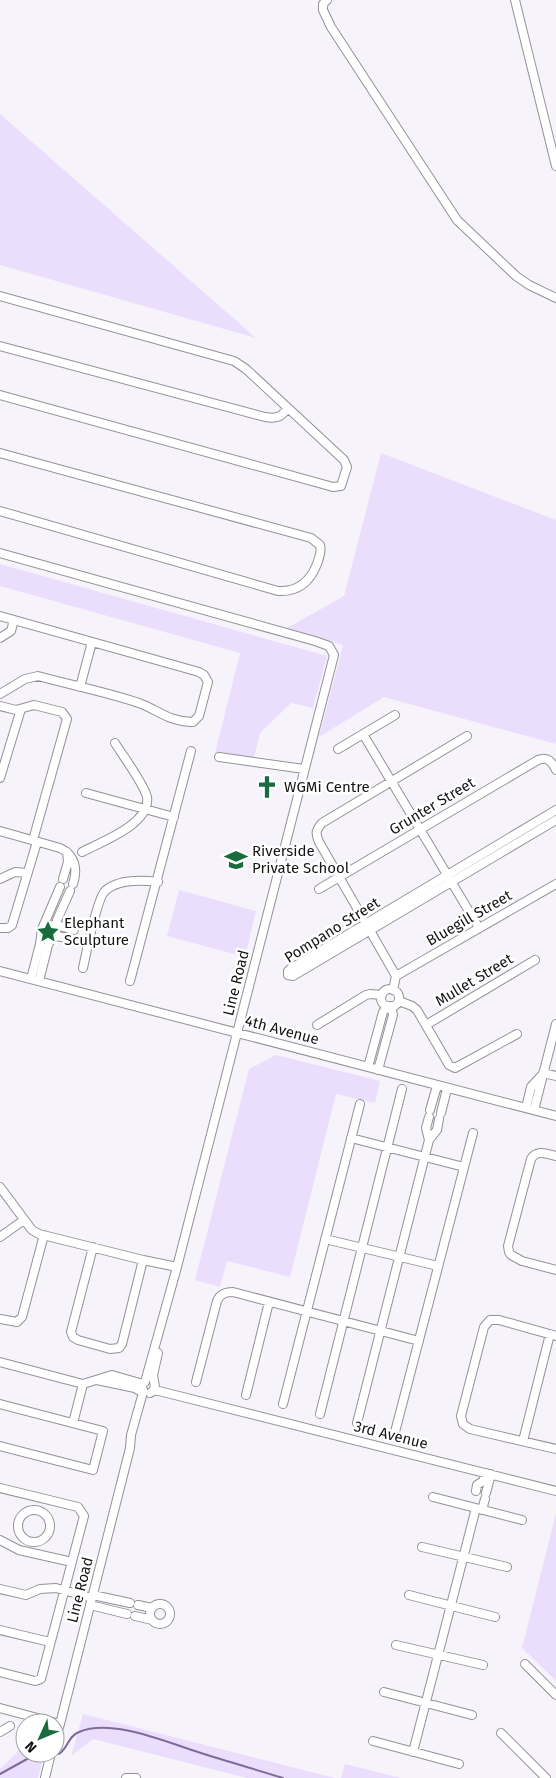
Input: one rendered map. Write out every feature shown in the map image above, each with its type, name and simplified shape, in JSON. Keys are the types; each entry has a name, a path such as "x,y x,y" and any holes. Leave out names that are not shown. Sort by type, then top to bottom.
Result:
{"street":[{"path":"327,0 323,4 323,10 332,27 458,220 516,276 529,285 556,298"},
{"path":"516,0 556,166"},
{"path":"0,296 234,361 246,369 288,408 347,467 341,486 333,487 0,395"},
{"path":"0,346 265,417 278,418 288,408"},
{"path":"0,453 311,538 321,548 313,574 305,583 293,590 278,591 0,511"},
{"name":"Line Road","path":"0,553 315,641 329,646 334,655 238,1033 164,1316 160,1324 147,1388 131,1435 130,1448 63,1713"},
{"path":"0,616 204,674 208,682 199,716 193,722 163,716 140,703 33,676 0,694"},
{"path":"0,638 11,631 14,620"},
{"path":"80,687 92,642"},
{"path":"0,706 12,710 34,705 41,706 62,712 66,719 12,925 8,928 0,928"},
{"path":"0,778 21,709"},
{"path":"338,749 395,714"},
{"path":"363,734 479,928"},
{"path":"393,990 396,976 318,842 316,830 322,823 467,736"},
{"path":"82,852 134,824 146,809 147,800 144,789 115,743"},
{"path":"130,982 158,882 191,751"},
{"path":"219,757 304,769"},
{"name":"Grunter Street","path":"319,889 538,760 544,758 549,760 556,770"},
{"path":"86,794 174,817"},
{"name":"Pompano Street","path":"305,964 554,816"},
{"path":"0,832 67,852 74,862 76,871 60,912 52,940"},
{"path":"35,980 42,929 62,883 68,862 67,852"},
{"path":"0,879 15,872 27,873"},
{"path":"82,968 102,895 106,890 134,880 158,882"},
{"name":"Bluegill Street","path":"396,976 556,884"},
{"path":"42,929 46,925 56,926 91,934"},
{"path":"35,980 48,945 57,936 88,944"},
{"name":"Mullet Street","path":"426,1024 535,960"},
{"name":"4th Avenue","path":"0,971 556,1116"},
{"path":"378,1070 393,1015 389,1006 382,1002 382,995 386,990 393,990 398,994 399,1001"},
{"path":"317,1025 366,995 382,995"},
{"path":"368,1067 383,1012 389,1006 399,1001 412,1006 426,1024 449,1065 455,1068 517,1034"},
{"path":"534,1110 556,1024"},
{"path":"543,1073 556,1076"},
{"path":"526,1108 531,1087 543,1073"},
{"path":"429,1140 426,1128 436,1086"},
{"path":"320,1414 402,1089"},
{"path":"357,1423 429,1140 436,1130 447,1089"},
{"path":"283,1404 360,1104"},
{"path":"395,1432 473,1133"},
{"path":"351,1138 464,1167"},
{"path":"556,1156 538,1153 534,1154 531,1159 508,1246 509,1252 515,1258 556,1270"},
{"path":"0,1186 32,1230 44,1235 177,1267"},
{"path":"0,1237 24,1220"},
{"path":"0,1319 18,1322 22,1317 44,1235"},
{"path":"325,1239 438,1266"},
{"path":"93,1247 70,1332 78,1340 101,1346 114,1349 119,1348 122,1344 144,1260"},
{"path":"196,1382 218,1297 227,1292 419,1341"},
{"path":"246,1396 269,1302"},
{"path":"523,1440 553,1335 499,1320 490,1320 484,1327 461,1416 463,1424 470,1429 556,1449"},
{"path":"0,1362 83,1384 73,1423"},
{"name":"3rd Avenue","path":"83,1384 112,1375 147,1388 218,1407 556,1491"},
{"path":"0,1404 102,1431 93,1470 0,1446"},
{"path":"413,1752 476,1508 475,1493 477,1485 488,1474"},
{"path":"476,1508 486,1496 488,1474"},
{"path":"0,1488 78,1508 84,1512 84,1521 50,1642 43,1675 39,1681 0,1672"},
{"path":"38,1510 42,1498"},
{"path":"433,1498 522,1520"},
{"path":"32,1510 38,1510 47,1515 50,1520 50,1530 45,1539 33,1542 21,1535 18,1525 23,1515 32,1510"},
{"path":"0,1540 18,1550 72,1562"},
{"path":"30,1552 33,1542"},
{"path":"422,1547 506,1567"},
{"path":"0,1589 26,1594 48,1588 64,1591 131,1615 152,1620 158,1624 164,1624 170,1618 169,1609 164,1604 158,1604 152,1608 150,1613 152,1620"},
{"path":"409,1595 495,1617"},
{"path":"91,1600 134,1604 152,1608"},
{"path":"0,1630 50,1642"},
{"path":"396,1644 483,1665"},
{"path":"525,1664 556,1695"},
{"path":"384,1692 472,1715"},
{"path":"0,1708 19,1713"},
{"path":"0,1732 10,1726"},
{"path":"501,1733 546,1778"},
{"path":"373,1741 459,1764"},
{"path":"45,1778 48,1763"},
{"path":"126,1778 136,1778"}],"shaded area":[{"path":"0,114 256,338 0,265"},
{"path":"381,453 556,520 556,744 384,697 319,737 343,645 285,629 344,596"},
{"path":"0,564 327,656 313,708 291,703 260,733 254,758 215,753 240,653 0,586"},
{"path":"179,890 256,911 245,957 167,936"},
{"path":"276,1055 380,1081 375,1103 336,1094 290,1277 227,1261 220,1287 195,1280 249,1069"},
{"path":"556,1513 556,1681 522,1648"},
{"path":"83,1714 335,1778 247,1778 93,1739 71,1756"},
{"path":"15,1754 15,1763 42,1763 38,1778 0,1778 0,1769"},
{"path":"345,1764 401,1778 341,1778"}],"waterway":[{"path":"65,1747 75,1734 92,1728 122,1730 155,1738 283,1778"},
{"path":"0,1774 20,1763"}],"place":[{"name":"WGMi Centre","path":"267,787"},
{"name":"Riverside Private School","path":"236,860"},
{"name":"Elephant Sculpture","path":"48,932"}]}
